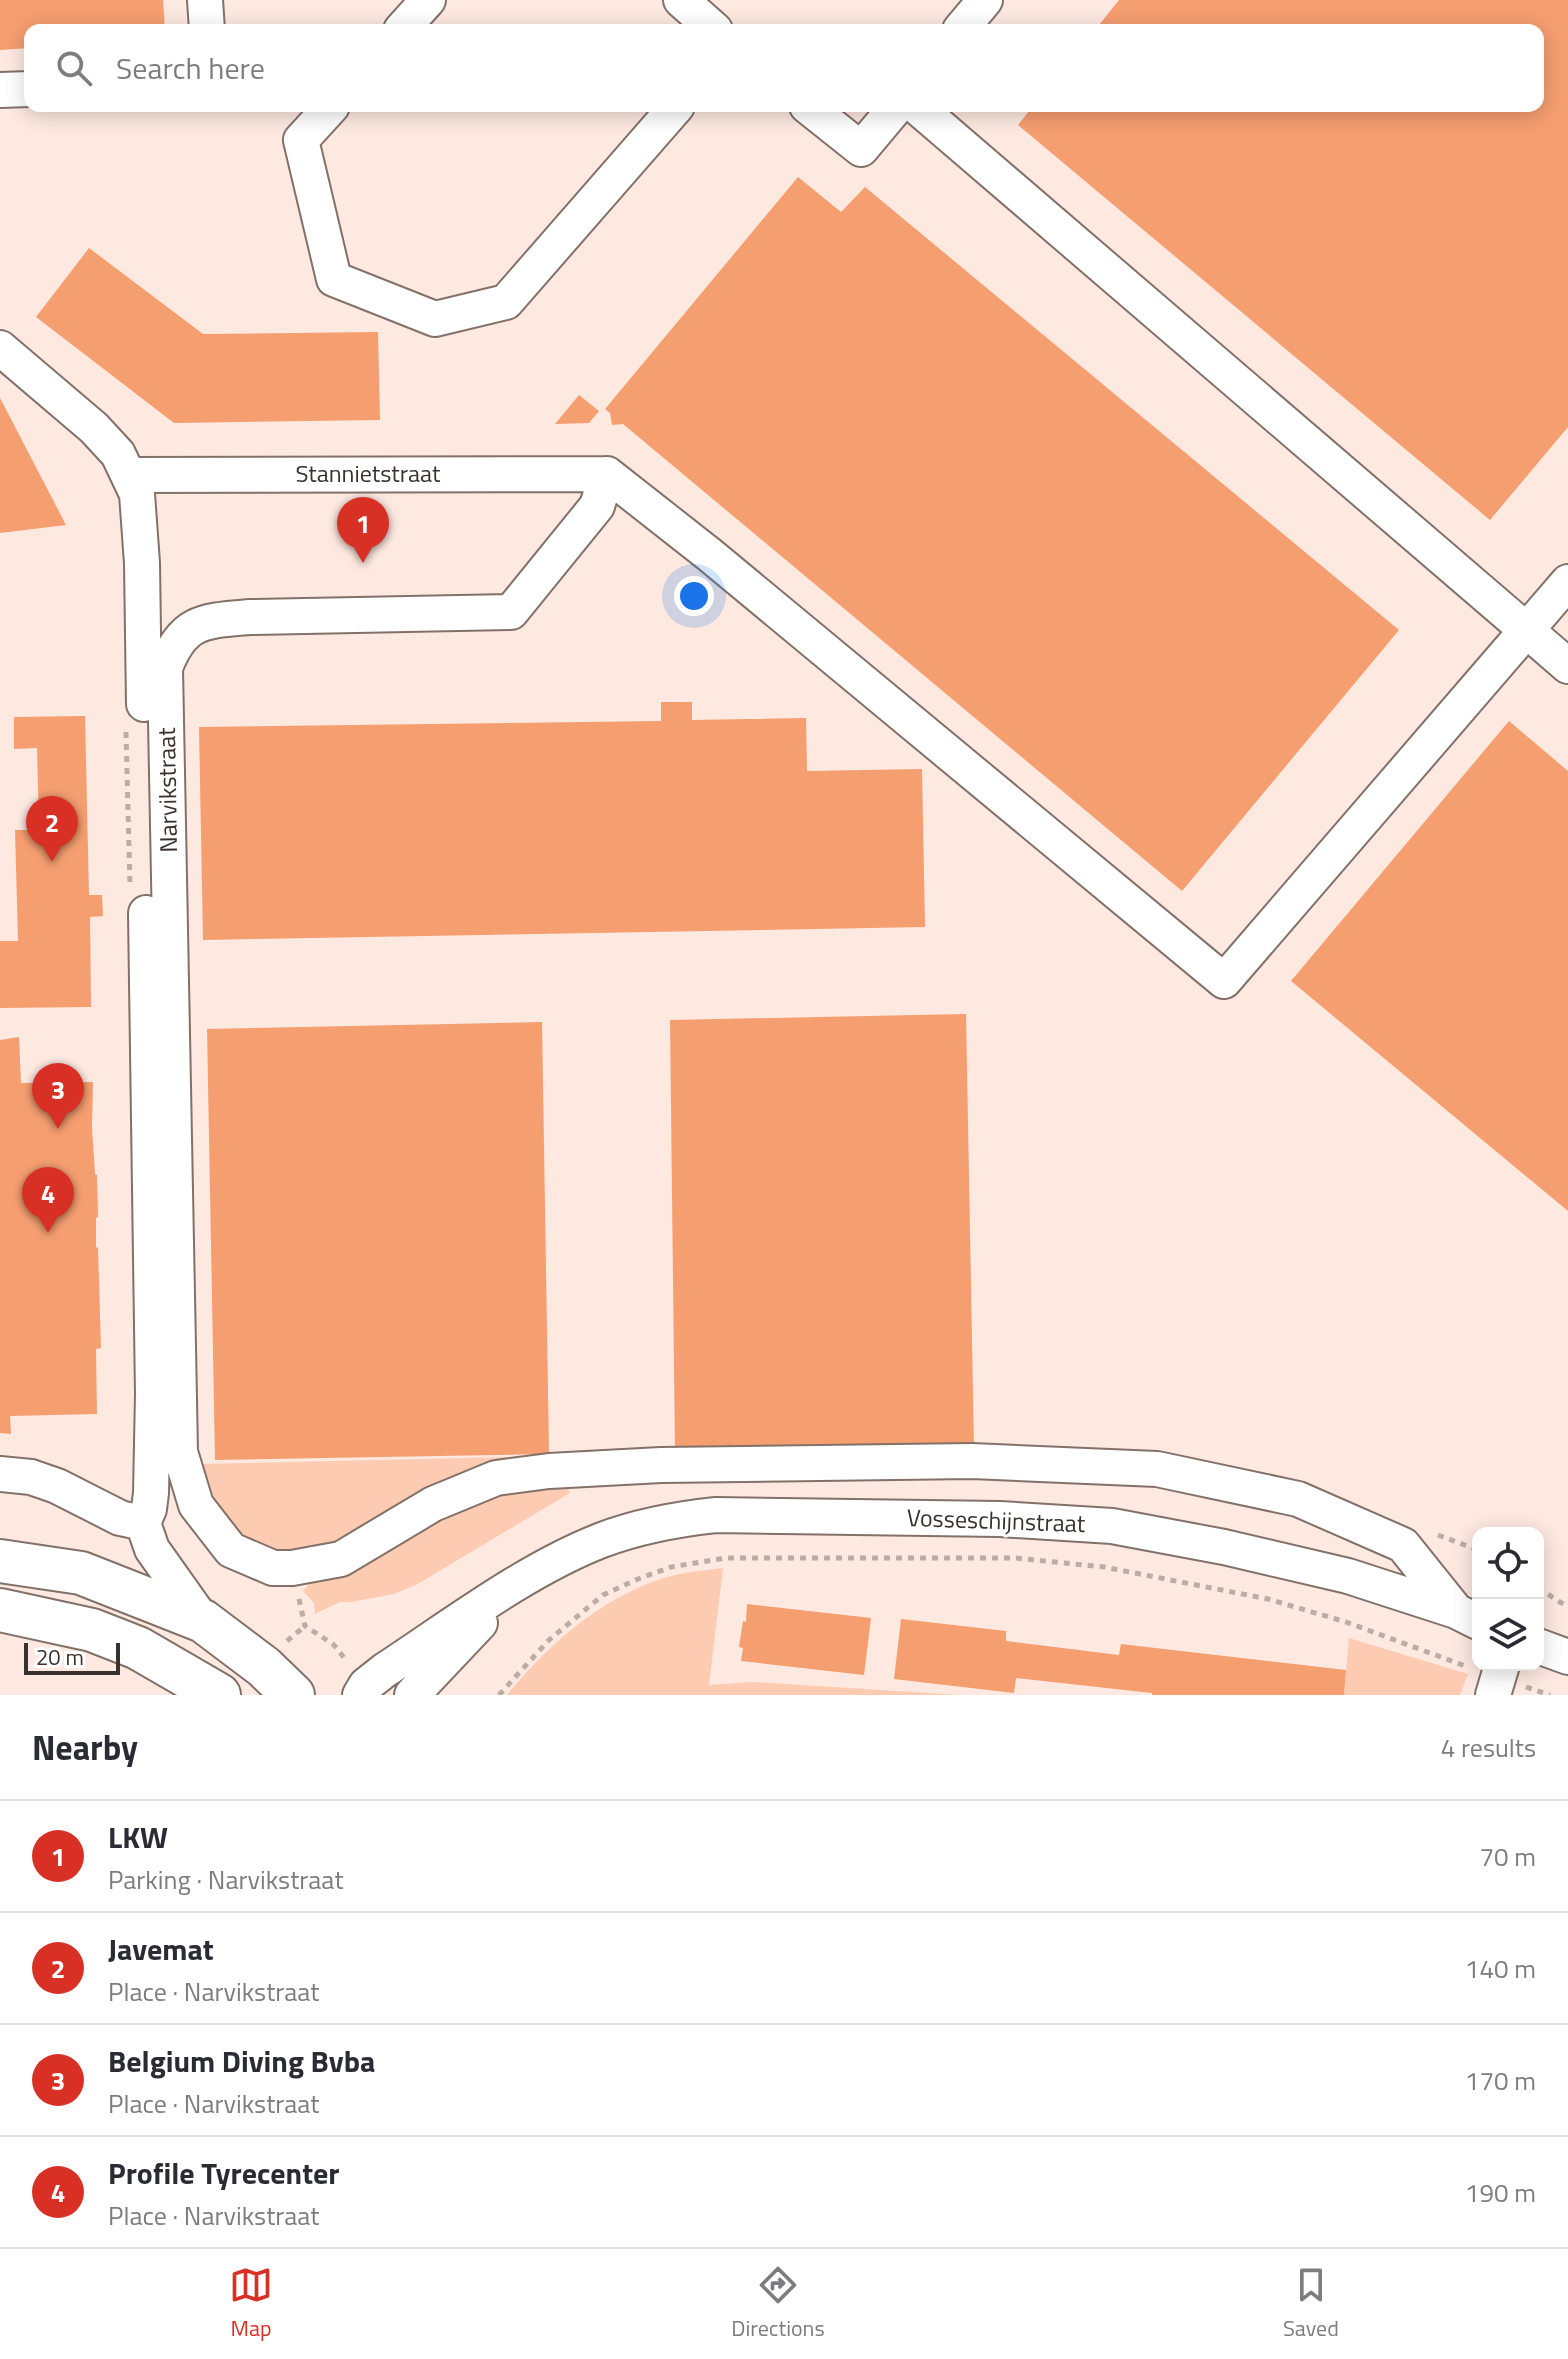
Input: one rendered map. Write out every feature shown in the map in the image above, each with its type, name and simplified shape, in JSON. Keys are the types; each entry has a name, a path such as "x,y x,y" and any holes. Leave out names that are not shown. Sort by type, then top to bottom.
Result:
{"main road":[{"path":"0,1561 81,1573 203,1621 264,1667 293,1695"},
{"path":"0,1610 92,1630 138,1648 219,1695"}],"street":[{"path":"205,0 207,24"},
{"path":"406,24 428,0"},
{"path":"681,0 708,24"},
{"path":"965,24 985,0"},
{"path":"0,90 24,89"},
{"path":"327,112 301,140 334,279 435,319 506,302 672,112"},
{"path":"815,112 861,149 892,112"},
{"path":"923,112 1568,666"},
{"name":"Narvikstraat","path":"0,348 94,428 118,454 137,494 142,563 153,1394 152,1485 149,1509 143,1523"},
{"path":"607,474 735,576 1224,981 1568,582"},
{"name":"Narvikstraat","path":"607,474 597,506 511,612 218,620 191,627 174,645 165,668 180,1452 196,1505 231,1550 273,1568 292,1568 341,1559 433,1504 496,1478 549,1471 661,1465 972,1461 1157,1469 1298,1499 1403,1545 1467,1616"},
{"name":"Stannietstraat","path":"128,475 607,474"},
{"path":"0,1474 31,1477 57,1486 120,1518 143,1523 152,1549 203,1621"},
{"name":"Vosseschijnstraat","path":"363,1690 385,1670 516,1585 603,1540 676,1519 716,1515 1000,1519 1112,1526 1224,1547 1348,1576 1467,1616"},
{"name":"Vosseschijnstraat","path":"412,1695 516,1585"},
{"path":"1544,1648 1568,1657"}],"path":[{"path":"499,1695 549,1640 603,1595 671,1567 725,1558 1015,1558 1104,1567 1268,1599 1346,1622 1498,1679 1550,1695"},
{"path":"1544,1592 1568,1607"},
{"path":"298,1598 305,1626 333,1644 363,1690"}],"shaded area":[{"path":"554,1456 570,1493 416,1585 394,1594 340,1602 315,1614 314,1603 303,1591 343,1546 280,1553 256,1544 236,1531 209,1495 199,1464"},
{"path":"723,1568 709,1685 753,1682 959,1695 507,1695 563,1637 606,1605 629,1592 679,1574"},
{"path":"1349,1638 1468,1674 1460,1695 1344,1695"}],"building":[{"path":"0,0 163,0 165,24 24,24 24,48 0,50"},
{"path":"1119,0 1568,0 1568,427 1490,520 1018,125 1028,112 1544,112 1544,24 1100,24"},
{"path":"798,177 841,212 865,187 1399,630 1182,891 623,424 612,425 610,413 605,409"},
{"path":"89,248 203,334 378,332 380,420 174,423 36,317"},
{"path":"579,395 599,411 589,423 555,424"},
{"path":"0,398 66,525 0,533"},
{"path":"661,702 692,702 692,720 806,718 807,771 922,769 925,927 203,940 199,727 661,721"},
{"path":"85,716 89,895 102,895 103,916 90,917 91,1007 0,1008 0,941 18,941 15,830 39,830 37,748 14,749 14,717"},
{"path":"1509,721 1568,771 1568,1211 1291,981"},
{"path":"966,1014 974,1448 675,1452 670,1020"},
{"path":"542,1022 549,1454 215,1460 207,1029"},
{"path":"19,1037 21,1083 93,1082 101,1348 96,1349 97,1414 10,1416 11,1434 0,1433 0,1040"},
{"path":"747,1604 871,1618 864,1675 741,1661 743,1648 739,1647"},
{"path":"901,1619 1006,1631 1006,1641 1119,1655 1121,1644 1346,1670 1344,1695 1152,1695 1016,1678 1014,1693 894,1679"}],"place":[{"name":"LKW","path":"363,563"},
{"name":"Javemat","path":"52,862"},
{"name":"Belgium Diving Bvba","path":"58,1129"},
{"name":"Profile Tyrecenter","path":"48,1233"}]}
